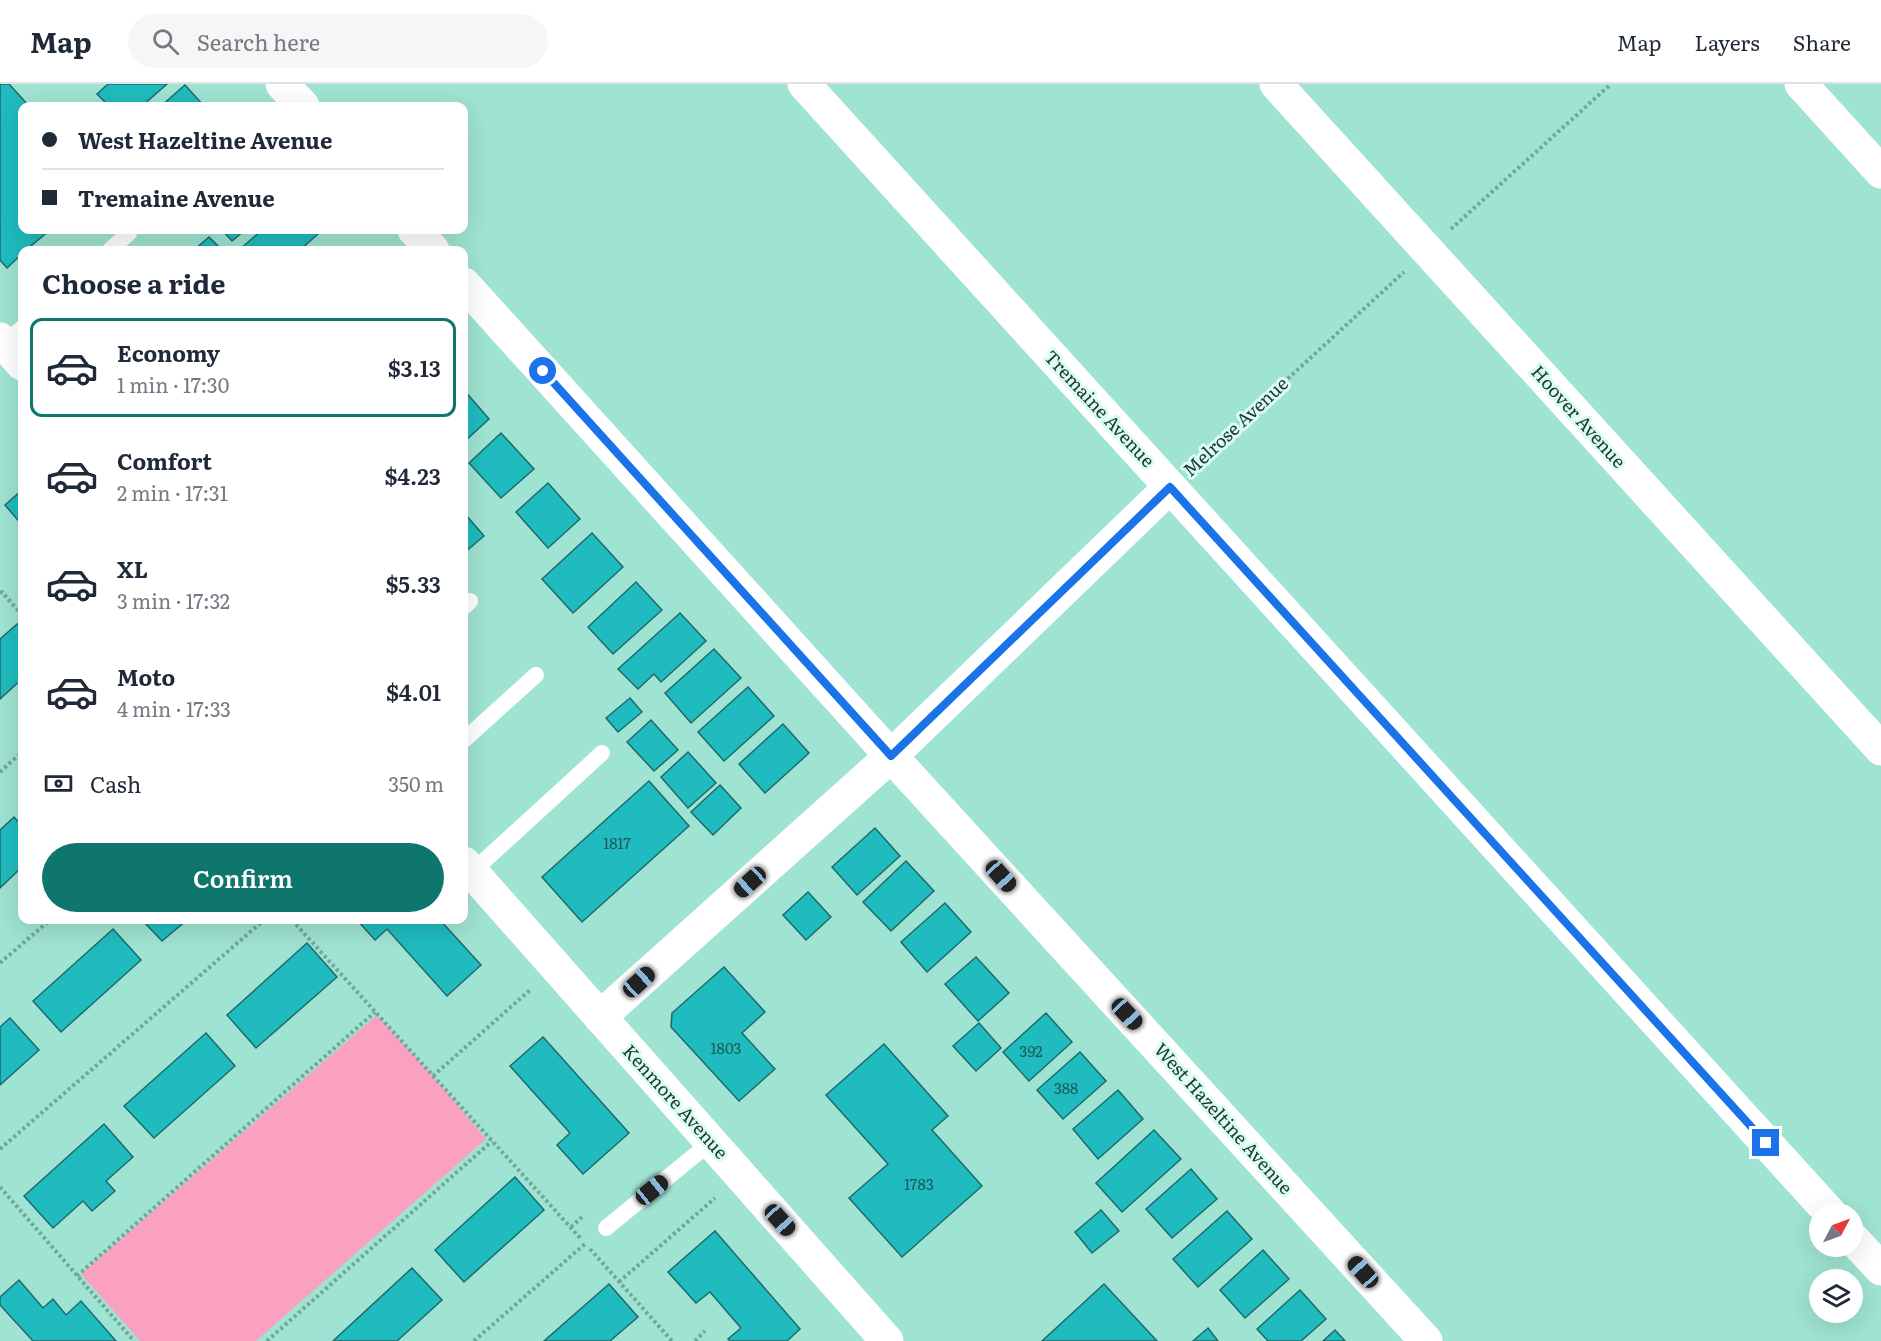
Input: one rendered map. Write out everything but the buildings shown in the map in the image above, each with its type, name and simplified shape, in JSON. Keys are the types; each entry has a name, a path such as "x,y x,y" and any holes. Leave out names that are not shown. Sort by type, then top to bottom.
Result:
{"street":[{"path":"282,84 299,102"},
{"name":"Tremaine Avenue","path":"804,84 1821,1203"},
{"name":"Hoover Avenue","path":"1276,84 1881,749"},
{"path":"1802,84 1881,172"},
{"path":"418,234 429,246"},
{"name":"West Hazeltine Avenue","path":"468,288 891,756 1426,1341"},
{"name":"Melrose Avenue","path":"600,1017 891,756 1170,487"},
{"name":"Kenmore Avenue","path":"468,867 888,1341"},
{"path":"1863,1250 1881,1269"}],"lane":[{"path":"114,246 128,234"},
{"path":"468,736 536,675"},
{"path":"468,867 602,753"},
{"path":"606,1228 711,1142"}],"path":[{"name":"Melrose Avenue","path":"1170,487 1611,84"},
{"path":"0,593 2,592 18,610"},
{"path":"0,772 18,756"},
{"path":"0,963 45,924"},
{"path":"0,1149 259,924"},
{"path":"298,924 672,1341"},
{"path":"434,1076 530,990"},
{"path":"77,1276 375,1012"},
{"path":"267,1341 492,1141"},
{"path":"0,1187 134,1341"},
{"path":"619,1282 715,1198"},
{"path":"474,1341 586,1243"},
{"path":"695,1341 705,1331"}],"shaded area":[{"path":"377,1015 486,1139 256,1341 140,1341 81,1274"}],"route":[{"path":"543,371 891,756 1170,487 1766,1143"}]}
